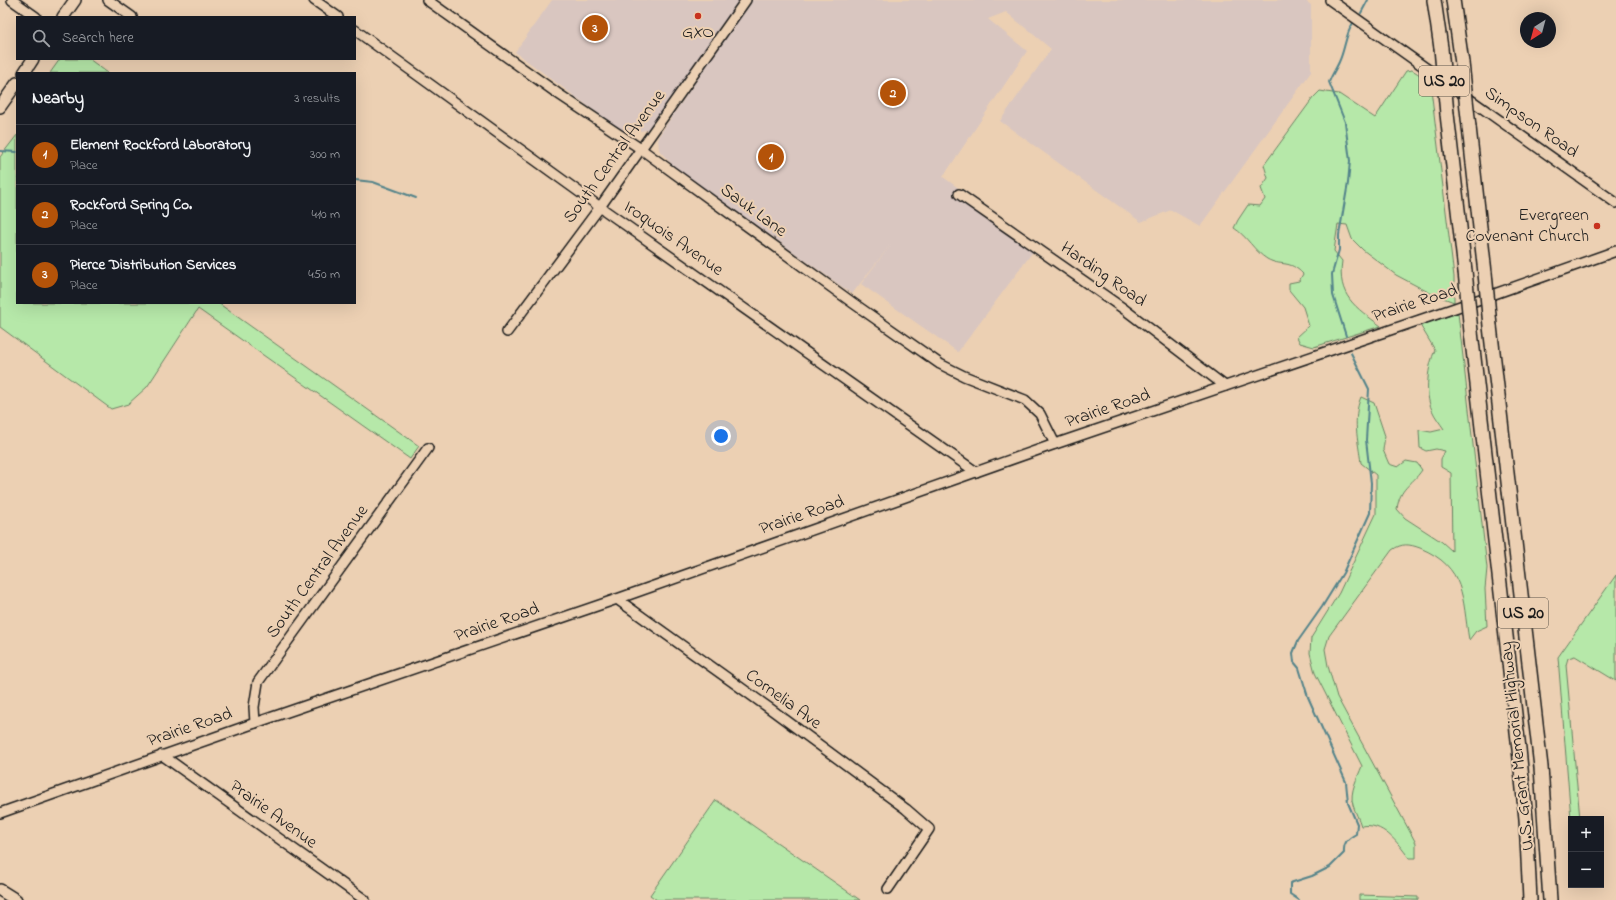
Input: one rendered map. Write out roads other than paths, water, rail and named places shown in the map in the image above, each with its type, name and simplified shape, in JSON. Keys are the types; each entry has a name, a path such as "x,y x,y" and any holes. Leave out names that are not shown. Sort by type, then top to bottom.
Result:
{"highway":[{"name":"U.S. Grant Memorial Highway","path":"1434,0 1441,48 1471,332 1519,749 1526,819 1530,900"},
{"name":"U.S. Grant Memorial Highway","path":"1453,0 1462,63 1490,326 1541,768 1550,900"}],"main road":[{"path":"63,16 75,0"},
{"path":"25,72 32,60"},
{"path":"0,107 16,84"},
{"path":"0,890 16,900"}],"street":[{"path":"12,0 35,16"},
{"path":"108,0 131,16"},
{"path":"314,0 337,16"},
{"name":"Sauk Lane","path":"427,0 556,93 641,149 853,303 940,364 964,376 1026,400 1040,414 1055,444"},
{"name":"South Central Avenue","path":"508,332 600,207 746,0"},
{"name":"Simpson Road","path":"1330,0 1616,203"},
{"name":"Iroquois Avenue","path":"356,31 600,207 976,472"},
{"name":"Harding Road","path":"959,194 1124,309 1225,386"},
{"name":"Prairie Road","path":"0,813 255,722 617,599 1055,444 1616,251"},
{"name":"South Central Avenue","path":"255,722 254,707 258,682 428,448"},
{"name":"Cornelia Ave","path":"617,599 778,715 906,810 929,829 888,889"},
{"name":"Prairie Avenue","path":"162,755 365,900"}],"waterway":[{"path":"1361,13 1368,0"},
{"path":"1346,336 1333,295 1332,274 1339,250 1339,235 1348,183 1350,161 1345,122 1329,82 1341,57 1348,32 1353,23"},
{"path":"0,151 16,152"},
{"path":"356,180 373,182 416,198"},
{"path":"1299,900 1290,894 1290,883 1312,876 1330,867 1344,853 1346,842 1356,834 1357,824 1348,803 1346,782 1308,697 1299,668 1294,662 1293,653 1298,641 1322,607 1343,573 1370,513 1371,483 1366,440 1369,389 1351,353"}],"place":[{"name":"GXO","path":"698,16"},
{"name":"Pierce Distribution Services","path":"595,28"},
{"name":"Rockford Spring Co.","path":"893,93"},
{"name":"Element Rockford Laboratory","path":"771,157"},
{"name":"Evergreen Covenant Church","path":"1597,226"}]}
